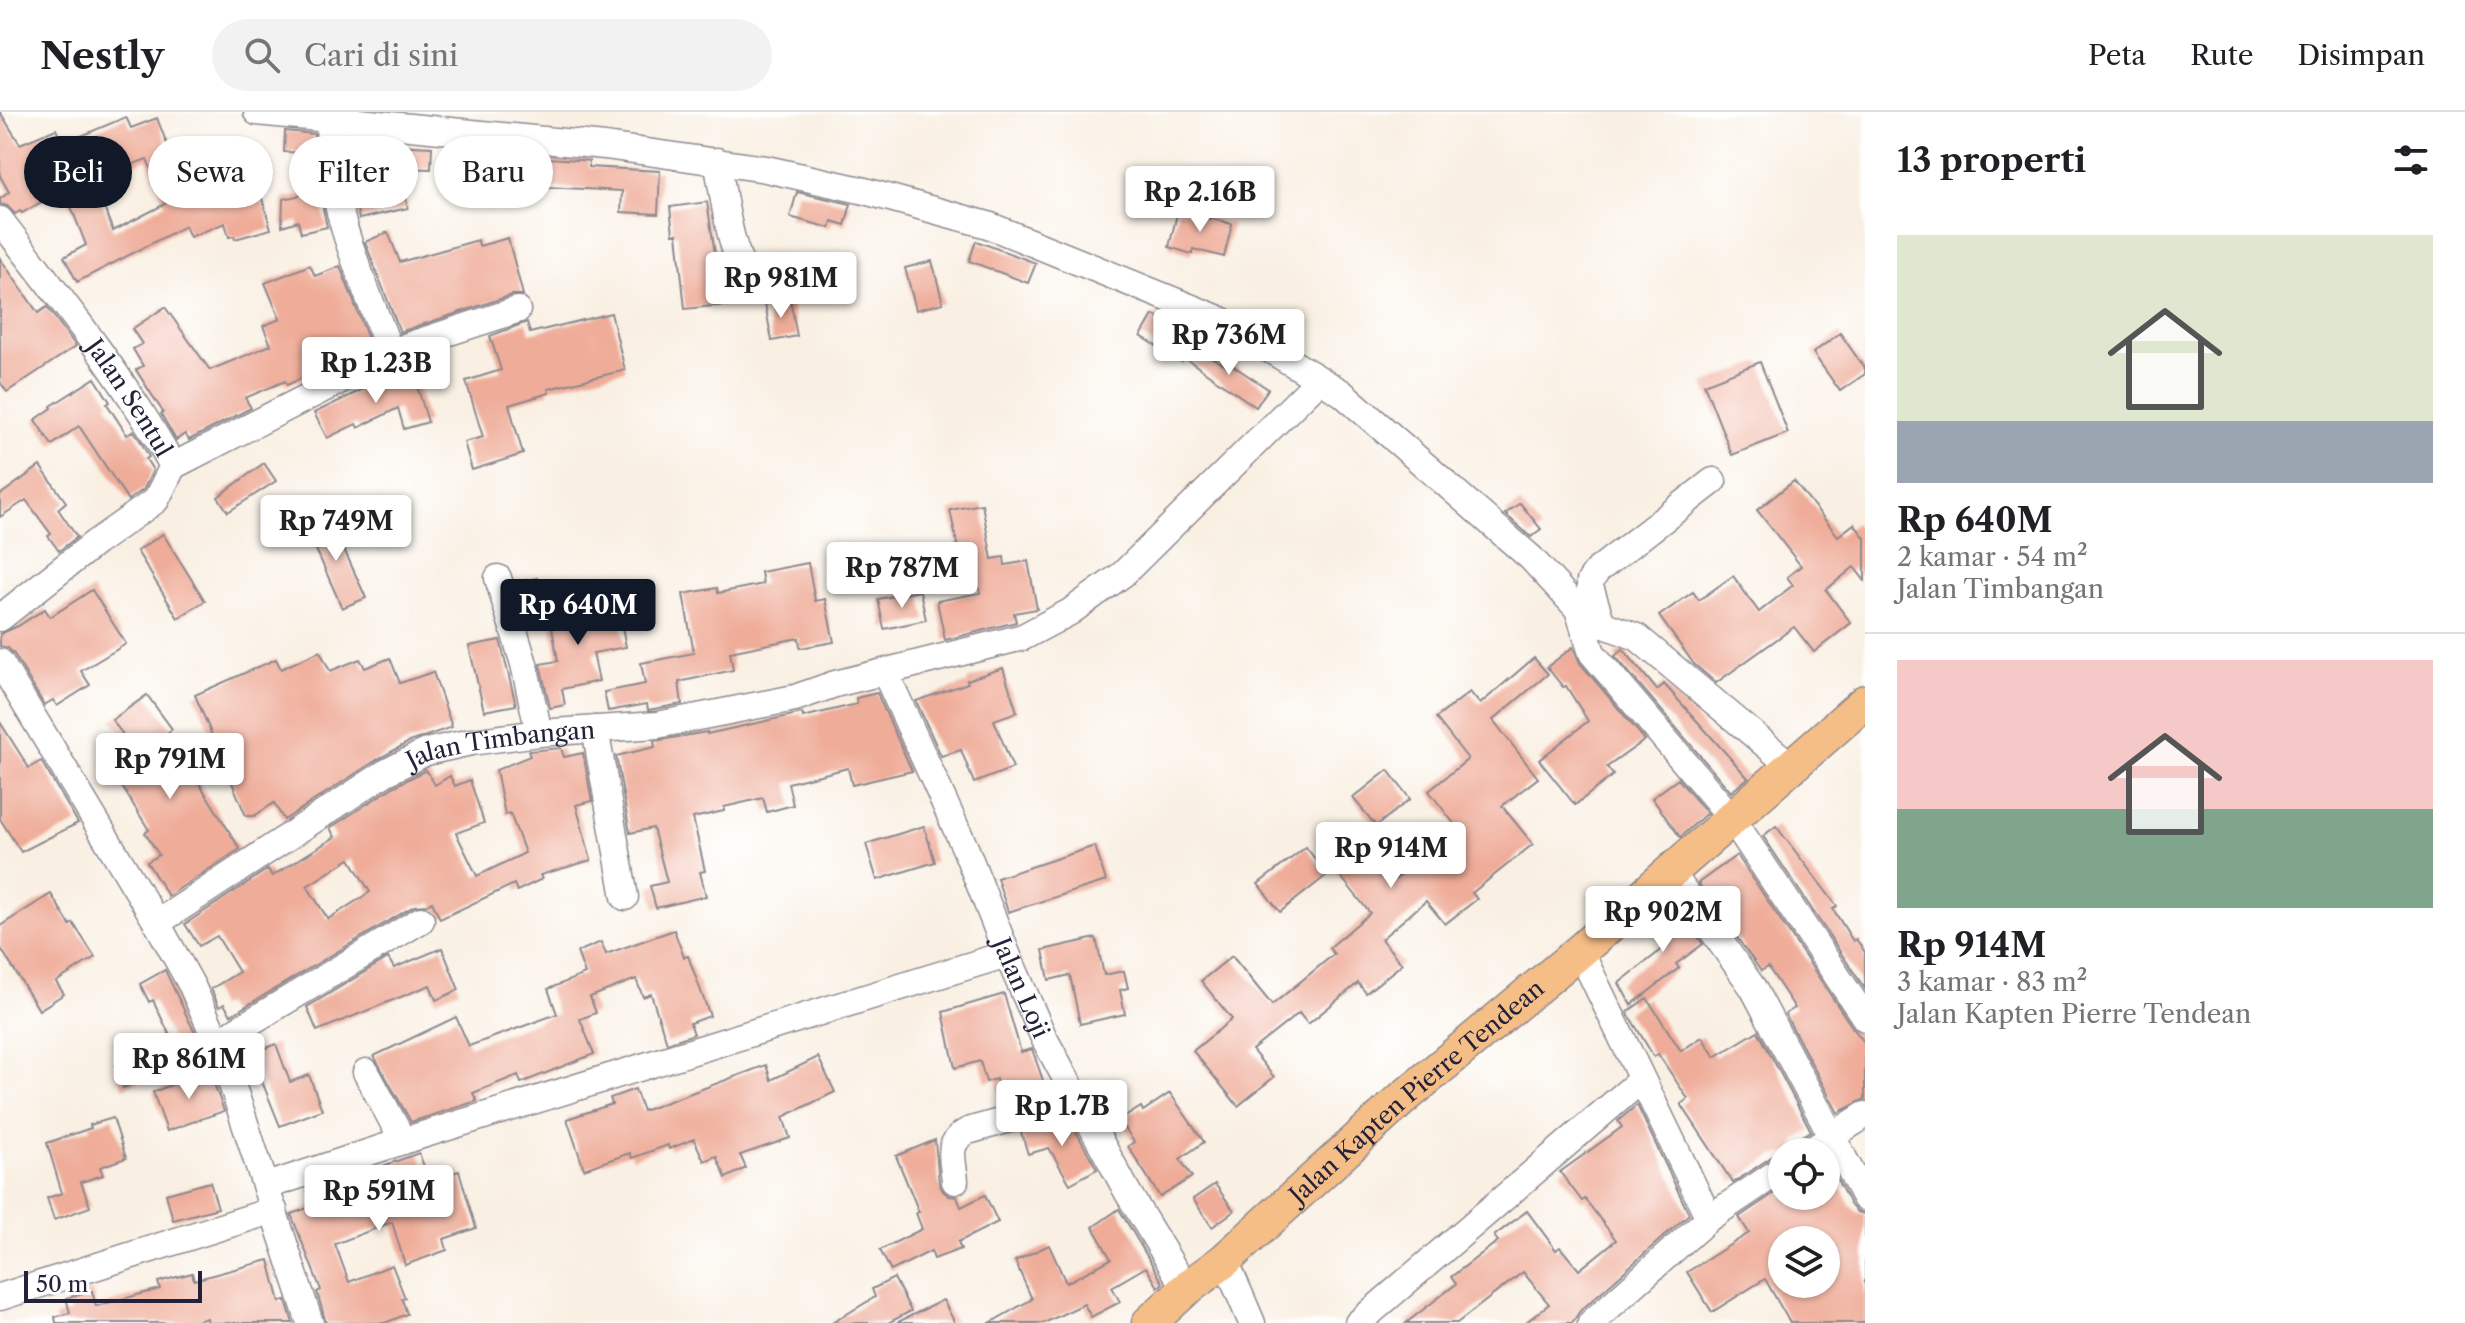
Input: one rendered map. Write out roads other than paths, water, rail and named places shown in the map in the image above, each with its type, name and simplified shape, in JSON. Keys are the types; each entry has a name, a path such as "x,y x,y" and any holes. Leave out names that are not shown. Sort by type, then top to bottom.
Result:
{"main road":[{"name":"Jalan Kapten Pierre Tendean","path":"1149,1323 1186,1289 1225,1260 1402,1099 1580,951 1865,702"}],"street":[{"path":"257,112 605,146 717,161 861,190 988,225 1219,319 1342,393 1531,558 1578,609 1602,624 1637,637 1791,766"},
{"path":"330,119 328,143 331,169 348,240 391,354"},
{"path":"717,161 737,253 743,271 750,280 828,273"},
{"name":"Jalan Sentul","path":"0,220 64,303 144,417 173,466 156,500 95,543 0,618"},
{"path":"173,466 407,346 517,310"},
{"name":"Jalan Timbangan","path":"157,923 406,761 426,752 539,733 657,725 795,698 1023,637 1070,612 1123,574 1319,380"},
{"path":"1602,624 1590,587 1590,581 1598,570 1713,481"},
{"path":"498,578 524,664 539,733"},
{"path":"1578,609 1592,653 1731,817 1865,1018"},
{"path":"0,662 192,986 217,1042 310,1323"},
{"name":"Jalan Loji","path":"885,672 966,850 1044,1038 1076,1100 1186,1289"},
{"path":"595,729 625,897"},
{"path":"1671,872 1753,988 1865,1198"},
{"path":"217,1042 421,920"},
{"path":"1580,951 1709,1218"},
{"path":"0,1297 270,1198 403,1141 1007,954"},
{"path":"366,1072 403,1141"},
{"path":"1358,1323 1641,1080"},
{"path":"955,1181 952,1145 956,1137 1076,1100"},
{"path":"1828,1138 1865,1115"},
{"path":"1591,1323 1709,1218 1768,1178"},
{"path":"1225,1260 1252,1323"}]}
